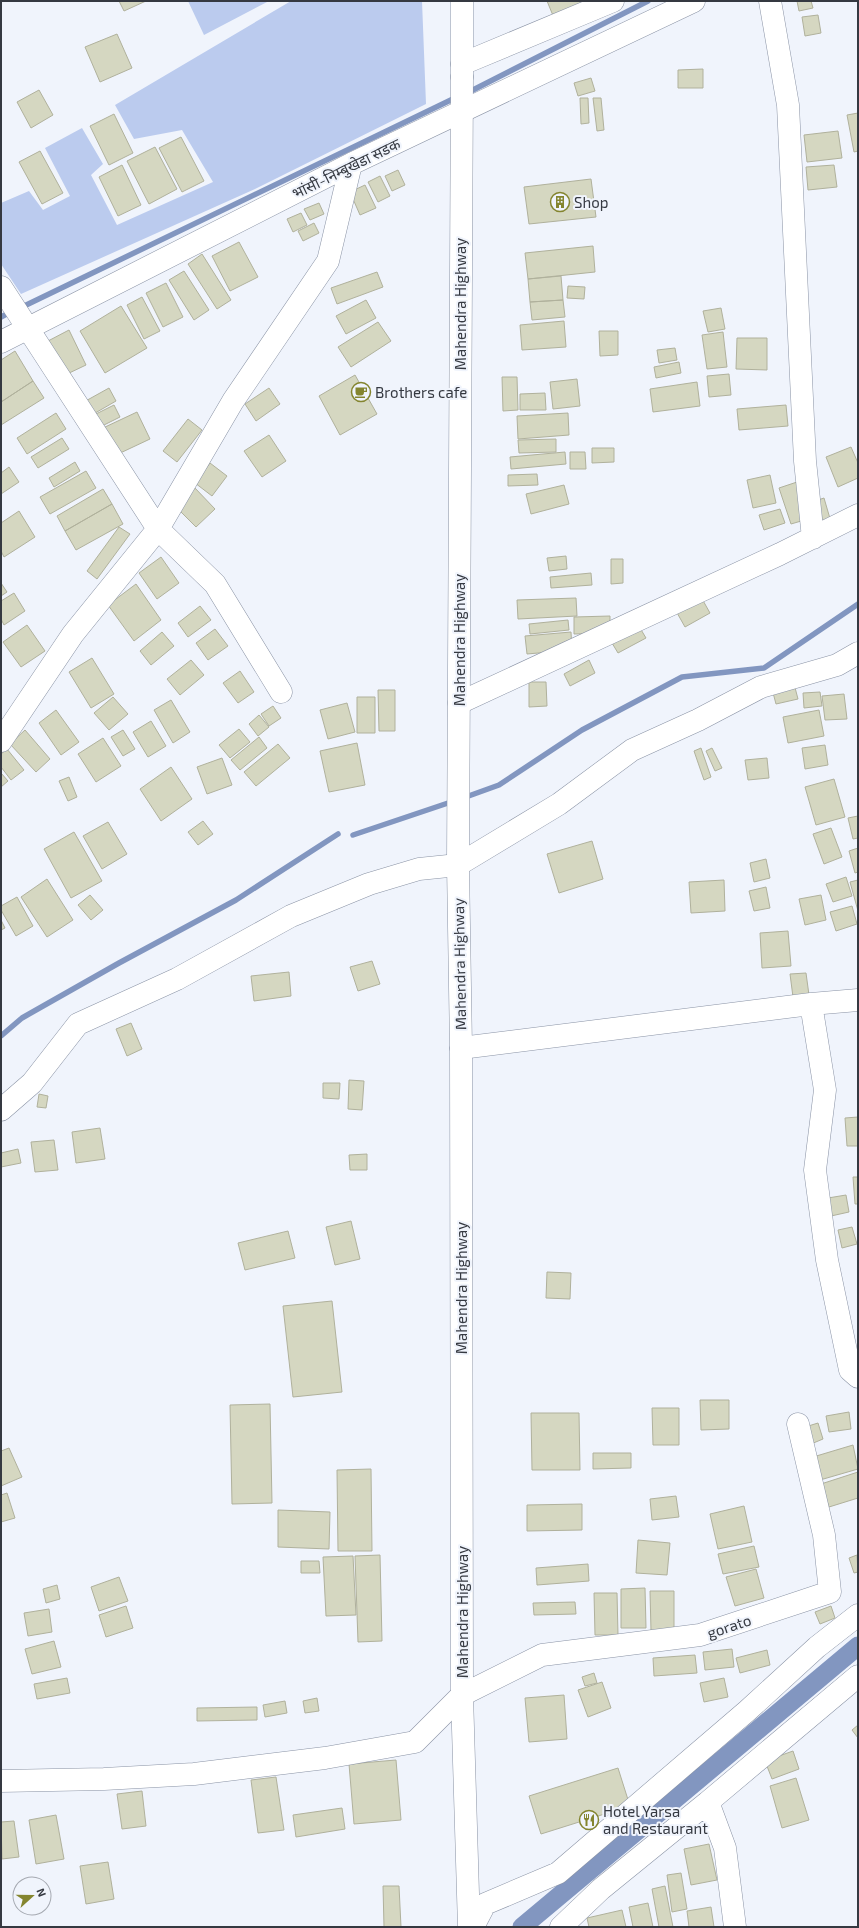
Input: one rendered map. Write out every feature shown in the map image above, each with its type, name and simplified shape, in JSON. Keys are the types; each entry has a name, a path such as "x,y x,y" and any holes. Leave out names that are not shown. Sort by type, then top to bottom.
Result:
{"main road":[{"name":"Mahendra Highway","path":"462,1 462,71 460,110 458,856 461,1048 462,1695 470,1927"},
{"path":"462,71 613,1"},
{"name":"भांसी-निम्बुखेडा सडक","path":"1,342 15,309 351,164 460,110 694,1"},
{"path":"770,1 788,105 805,461 813,538"},
{"path":"1,742 73,634 158,529 233,401 328,261 351,164"},
{"path":"15,309 158,529 215,584 281,692"},
{"path":"459,703 780,554 858,515"},
{"path":"1,1110 32,1083 78,1024 177,979 291,916 369,884 420,870 458,856 559,804 632,750 698,720 761,687 837,665 858,653"},
{"path":"461,1048 811,1004 858,1000"},
{"path":"811,1004 825,1090 815,1170 827,1260 850,1370 858,1377"},
{"name":"gorato","path":"462,1695 542,1656 700,1635 830,1592 824,1535 798,1424"},
{"path":"473,1927 485,1904 558,1874 736,1721 817,1647 858,1615"},
{"path":"561,1927 601,1889 708,1802 858,1676"},
{"path":"1,1781 104,1779 194,1774 325,1758 415,1742 462,1695"},
{"path":"708,1802 725,1848 735,1927"}],"shaded area":[{"path":"188,1 269,1 204,35"},
{"path":"291,1 422,1 426,104 255,189 21,294 1,264 1,203 29,191 43,210 70,196 45,148 82,128 103,164 91,175 117,225 213,182 182,130 134,139 115,105"}],"building":[{"path":"119,1 146,1 124,11"},
{"path":"547,1 582,1 584,6 554,18"},
{"path":"797,1 811,1 813,8 799,11"},
{"path":"818,15 821,33 805,36 802,17"},
{"path":"117,34 132,68 100,82 85,47"},
{"path":"703,69 703,88 678,88 678,70"},
{"path":"591,78 595,91 578,96 574,83"},
{"path":"39,90 53,115 31,128 17,102"},
{"path":"580,98 588,98 589,123 581,124"},
{"path":"593,98 601,98 604,130 597,131"},
{"path":"858,113 858,151 854,152 847,115"},
{"path":"114,114 133,153 109,165 90,126"},
{"path":"838,131 842,158 807,162 804,135"},
{"path":"181,137 204,181 182,192 159,148"},
{"path":"155,147 177,189 149,204 127,161"},
{"path":"40,151 63,193 42,204 19,162"},
{"path":"122,165 141,205 118,216 99,177"},
{"path":"834,165 837,187 808,190 806,167"},
{"path":"398,170 405,185 392,191 385,176"},
{"path":"380,176 390,196 378,202 368,182"},
{"name":"Shop","path":"591,179 596,217 529,224 524,187"},
{"path":"365,185 376,208 360,215 350,192"},
{"path":"319,203 324,214 310,220 304,209"},
{"path":"301,213 307,225 293,232 287,219"},
{"path":"314,223 319,233 303,241 298,231"},
{"path":"239,242 258,277 230,291 212,256"},
{"path":"593,246 595,272 528,279 525,253"},
{"path":"202,254 231,300 217,309 188,264"},
{"path":"184,271 209,310 194,320 169,280"},
{"path":"377,272 383,287 337,304 331,288"},
{"path":"561,276 563,300 530,302 528,279"},
{"path":"166,283 183,317 163,327 146,293"},
{"path":"568,286 585,287 584,299 567,298"},
{"path":"142,297 160,331 144,339 127,305"},
{"path":"366,300 376,318 346,334 336,316"},
{"path":"563,300 565,317 532,320 530,302"},
{"path":"121,306 147,348 105,373 80,331"},
{"path":"721,308 725,329 708,332 703,311"},
{"path":"564,321 566,347 522,350 520,325"},
{"path":"378,322 391,341 351,367 338,347"},
{"path":"69,330 86,365 65,375 48,341"},
{"path":"599,331 618,331 618,355 600,356"},
{"path":"723,332 727,367 707,369 702,335"},
{"path":"737,338 767,338 767,370 736,369"},
{"path":"675,348 677,360 659,363 657,350"},
{"path":"15,351 33,381 1,402 1,360"},
{"path":"679,362 681,373 656,378 654,367"},
{"path":"729,374 731,395 709,397 707,376"},
{"path":"355,375 377,414 340,435 319,396"},
{"path":"502,377 517,377 518,410 503,411"},
{"path":"577,379 580,406 553,409 550,382"},
{"path":"33,381 44,398 1,425 1,402"},
{"path":"697,382 700,406 653,412 650,389"},
{"path":"109,388 116,401 90,416 82,403"},
{"path":"269,388 280,404 256,421 245,404"},
{"path":"545,393 546,410 520,410 520,394"},
{"path":"114,405 120,417 96,429 90,417"},
{"path":"786,405 788,426 739,430 737,409"},
{"path":"137,412 150,439 116,455 103,428"},
{"path":"56,413 66,429 27,454 17,438"},
{"path":"568,413 569,435 518,439 517,416"},
{"path":"188,419 202,430 177,462 163,451"},
{"path":"269,435 286,461 262,477 244,451"},
{"path":"62,438 69,449 38,468 31,457"},
{"path":"556,439 556,452 519,453 518,440"},
{"path":"851,447 858,463 858,478 838,487 826,457"},
{"path":"592,448 614,448 614,462 592,463"},
{"path":"565,452 566,464 511,469 510,457"},
{"path":"570,452 585,452 586,469 570,469"},
{"path":"75,462 80,471 54,487 49,478"},
{"path":"210,463 227,476 212,496 195,483"},
{"path":"9,467 19,482 1,494 1,473"},
{"path":"86,471 96,488 50,514 40,497"},
{"path":"537,474 538,485 508,486 508,475"},
{"path":"770,475 776,503 753,508 747,480"},
{"path":"797,482 808,519 791,524 779,488"},
{"path":"564,485 569,504 531,514 526,494"},
{"path":"194,487 215,509 196,527 175,506"},
{"path":"103,489 112,504 65,531 57,516"},
{"path":"824,498 831,522 821,525 815,501"},
{"path":"112,504 123,524 76,550 65,531"},
{"path":"780,509 785,523 764,530 759,515"},
{"path":"19,511 35,537 4,557 1,551 1,523"},
{"path":"119,527 130,534 97,579 87,571"},
{"path":"566,556 567,569 549,571 547,558"},
{"path":"161,557 179,583 157,599 139,573"},
{"path":"611,559 623,559 623,583 611,584"},
{"path":"591,573 592,585 551,588 550,577"},
{"path":"1,583 7,592 1,596"},
{"path":"136,584 161,620 134,641 108,605"},
{"path":"14,593 25,611 4,625 1,619 1,601"},
{"path":"701,597 710,613 685,627 676,611"},
{"path":"576,598 577,616 518,619 517,600"},
{"path":"200,606 211,620 188,637 178,623"},
{"path":"610,616 610,633 574,634 574,617"},
{"path":"568,620 569,630 530,634 529,624"},
{"path":"27,625 45,651 21,667 3,642"},
{"path":"640,628 646,638 618,653 612,643"},
{"path":"215,629 228,646 208,660 196,643"},
{"path":"162,632 174,646 151,665 140,651"},
{"path":"571,632 572,650 527,654 525,636"},
{"path":"92,658 114,694 91,708 69,672"},
{"path":"191,660 204,675 180,695 167,679"},
{"path":"589,660 595,673 570,686 564,674"},
{"path":"240,671 254,692 238,703 223,683"},
{"path":"793,680 798,699 776,704 771,685"},
{"path":"529,682 546,682 547,706 529,707"},
{"path":"378,690 395,690 395,731 379,731"},
{"path":"820,692 822,706 804,708 803,693"},
{"path":"844,694 847,719 825,720 822,696"},
{"path":"113,697 128,714 109,730 94,713"},
{"path":"357,697 375,697 375,733 357,733"},
{"path":"171,700 190,732 173,743 154,710"},
{"path":"347,703 355,732 328,739 320,710"},
{"path":"273,706 281,718 269,726 261,714"},
{"path":"56,710 79,742 61,755 39,723"},
{"path":"819,710 824,736 788,743 783,717"},
{"path":"259,715 269,727 258,736 249,724"},
{"path":"151,721 166,746 148,757 133,732"},
{"path":"239,729 250,742 230,758 219,745"},
{"path":"25,730 50,759 36,772 10,744"},
{"path":"123,730 135,749 123,756 111,737"},
{"path":"259,737 267,748 240,770 231,760"},
{"path":"103,738 121,766 96,782 78,754"},
{"path":"357,743 365,785 329,792 320,751"},
{"path":"278,744 290,758 256,786 244,772"},
{"path":"825,745 828,765 805,769 802,748"},
{"path":"701,748 711,777 704,780 694,751"},
{"path":"712,748 722,768 715,771 706,751"},
{"path":"7,749 24,770 11,780 1,767 1,754"},
{"path":"222,758 232,785 207,794 197,767"},
{"path":"767,758 769,778 748,780 745,760"},
{"path":"171,767 192,799 161,821 140,789"},
{"path":"1,773 8,781 1,787"},
{"path":"69,777 77,797 68,801 59,781"},
{"path":"834,779 845,817 816,825 805,787"},
{"path":"858,816 858,838 853,839 848,818"},
{"path":"203,821 213,834 198,845 188,832"},
{"path":"108,822 127,854 102,869 83,836"},
{"path":"831,828 842,857 824,864 813,834"},
{"path":"74,832 102,881 71,898 44,849"},
{"path":"592,841 603,879 559,893 547,854"},
{"path":"858,848 858,872 855,873 849,851"},
{"path":"766,859 770,878 754,882 750,863"},
{"path":"846,877 852,896 833,902 826,884"},
{"path":"47,879 73,920 47,937 21,897"},
{"path":"724,880 725,911 691,913 689,882"},
{"path":"858,880 858,911 850,882"},
{"path":"766,887 770,908 754,911 749,891"},
{"path":"90,895 103,910 91,920 78,905"},
{"path":"821,895 826,920 805,925 799,899"},
{"path":"17,897 33,926 16,936 1,910 1,906"},
{"path":"852,906 857,924 836,931 830,912"},
{"path":"1,920 5,928 1,930"},
{"path":"788,931 791,966 762,968 760,933"},
{"path":"372,961 380,984 358,991 350,967"},
{"path":"289,972 291,996 254,1001 251,976"},
{"path":"806,973 809,995 793,997 790,974"},
{"path":"131,1023 142,1049 127,1056 116,1029"},
{"path":"349,1080 364,1081 362,1110 348,1109"},
{"path":"323,1083 340,1083 339,1099 323,1098"},
{"path":"39,1094 48,1096 46,1108 37,1107"},
{"path":"858,1117 858,1146 847,1146 845,1118"},
{"path":"100,1128 105,1159 76,1163 72,1132"},
{"path":"54,1140 58,1170 35,1172 31,1142"},
{"path":"18,1149 21,1163 1,1167 1,1153"},
{"path":"367,1154 367,1170 350,1170 349,1155"},
{"path":"853,1177 858,1177 858,1204 855,1204"},
{"path":"846,1195 849,1212 831,1216 828,1198"},
{"path":"351,1221 360,1259 335,1265 326,1227"},
{"path":"852,1227 857,1244 842,1248 838,1230"},
{"path":"288,1231 295,1258 245,1270 238,1243"},
{"path":"547,1272 571,1273 570,1299 546,1298"},
{"path":"332,1301 342,1392 293,1397 283,1306"},
{"path":"700,1400 729,1400 729,1429 701,1430"},
{"path":"270,1404 272,1503 232,1504 230,1405"},
{"path":"652,1408 679,1408 679,1445 653,1445"},
{"path":"849,1412 851,1429 829,1432 826,1416"},
{"path":"531,1413 579,1413 580,1470 532,1470"},
{"path":"818,1423 823,1439 811,1444 805,1427"},
{"path":"853,1445 858,1469 820,1480 813,1457"},
{"path":"9,1448 22,1477 1,1486 1,1451"},
{"path":"593,1453 631,1453 631,1468 593,1469"},
{"path":"371,1469 372,1551 338,1551 337,1470"},
{"path":"858,1472 858,1498 829,1507 821,1484"},
{"path":"7,1493 15,1518 1,1522 1,1495"},
{"path":"676,1496 679,1517 652,1520 650,1499"},
{"path":"582,1504 582,1530 527,1531 527,1505"},
{"path":"744,1506 752,1542 718,1549 710,1514"},
{"path":"278,1510 330,1512 329,1549 278,1547"},
{"path":"638,1540 670,1543 667,1575 636,1573"},
{"path":"754,1546 759,1567 723,1574 718,1554"},
{"path":"380,1555 382,1641 358,1642 355,1556"},
{"path":"857,1555 858,1572 854,1573 849,1558"},
{"path":"353,1556 356,1615 326,1616 323,1557"},
{"path":"301,1561 319,1561 320,1573 301,1573"},
{"path":"588,1564 589,1581 537,1585 536,1568"},
{"path":"756,1569 764,1598 735,1606 726,1577"},
{"path":"119,1577 128,1601 99,1611 91,1587"},
{"path":"57,1585 60,1599 46,1603 43,1589"},
{"path":"645,1588 646,1628 621,1628 621,1589"},
{"path":"650,1591 674,1591 674,1631 651,1631"},
{"path":"594,1593 617,1593 618,1635 595,1635"},
{"path":"575,1602 576,1614 534,1615 533,1603"},
{"path":"126,1606 133,1628 106,1637 99,1615"},
{"path":"831,1606 835,1618 820,1624 815,1612"},
{"path":"49,1609 52,1632 28,1636 24,1613"},
{"path":"54,1641 61,1667 32,1674 25,1649"},
{"path":"732,1649 734,1667 705,1670 703,1652"},
{"path":"767,1650 770,1665 740,1673 736,1658"},
{"path":"695,1655 697,1673 654,1676 653,1658"},
{"path":"594,1673 597,1683 585,1686 582,1677"},
{"path":"67,1678 70,1693 37,1699 34,1684"},
{"path":"724,1678 728,1697 704,1702 700,1683"},
{"path":"602,1682 611,1708 588,1717 578,1690"},
{"path":"564,1695 567,1739 529,1742 525,1698"},
{"path":"317,1698 319,1711 305,1713 303,1701"},
{"path":"285,1701 287,1713 265,1717 263,1705"},
{"path":"257,1707 257,1720 197,1721 197,1708"},
{"path":"858,1725 858,1738 852,1730"},
{"path":"793,1751 799,1769 772,1779 765,1761"},
{"path":"396,1760 401,1820 354,1824 349,1764"},
{"path":"618,1768 630,1806 541,1834 529,1796"},
{"path":"276,1777 284,1830 258,1833 251,1780"},
{"path":"796,1778 809,1820 782,1828 770,1786"},
{"path":"142,1791 146,1826 122,1829 117,1794"},
{"path":"342,1808 345,1829 296,1837 293,1815"},
{"path":"56,1815 64,1859 36,1864 29,1820"},
{"path":"14,1821 19,1857 2,1859 1,1822"},
{"path":"709,1844 717,1880 691,1885 684,1849"},
{"path":"108,1862 114,1899 86,1904 80,1866"},
{"path":"681,1873 687,1909 672,1912 667,1875"},
{"path":"383,1886 399,1886 401,1927 384,1927"},
{"path":"665,1886 673,1927 659,1927 652,1889"},
{"path":"648,1903 653,1927 633,1927 629,1907"},
{"path":"711,1907 714,1927 689,1927 687,1911"},
{"path":"622,1910 626,1927 589,1927 587,1918"}],"waterway":[{"path":"467,93 648,1"},
{"path":"20,308 457,97"},
{"path":"1,317 12,311"},
{"path":"463,798 499,785 582,730 682,677 764,668 858,604"},
{"path":"353,835 454,801"},
{"path":"1,1036 22,1018 119,963 236,900 338,834"},
{"path":"522,1927 858,1646"}],"place":[{"name":"Shop","path":"560,202"},
{"name":"Brothers cafe","path":"361,392"},
{"name":"Hotel Yarsa and Restaurant","path":"589,1820"}]}
